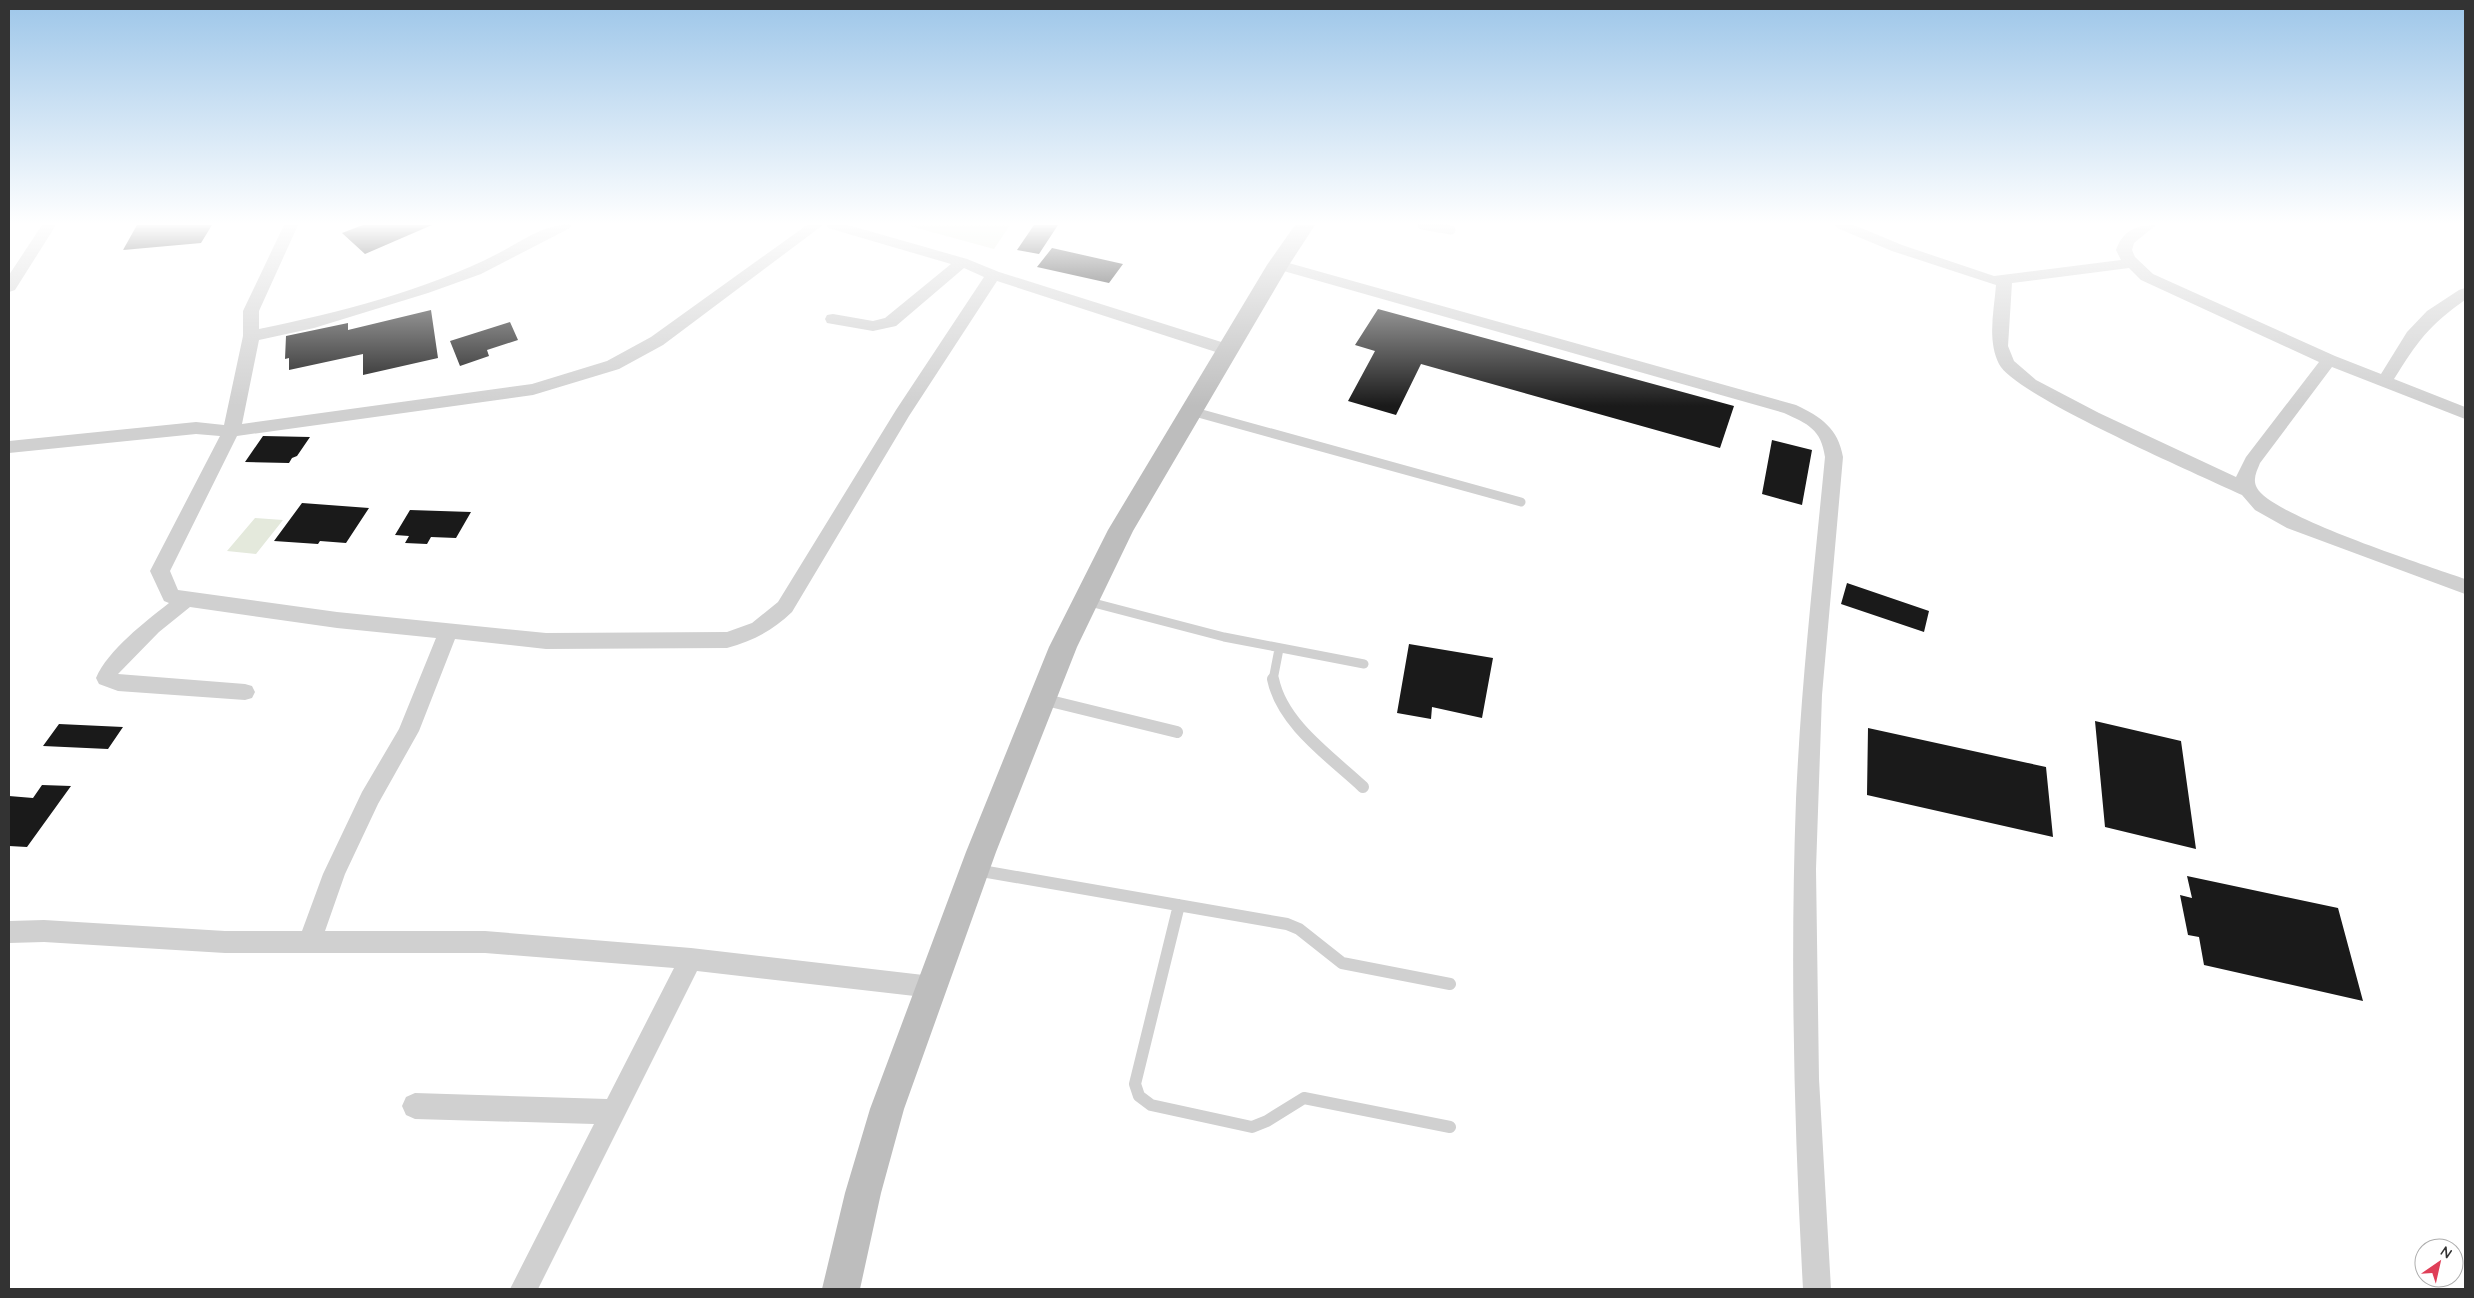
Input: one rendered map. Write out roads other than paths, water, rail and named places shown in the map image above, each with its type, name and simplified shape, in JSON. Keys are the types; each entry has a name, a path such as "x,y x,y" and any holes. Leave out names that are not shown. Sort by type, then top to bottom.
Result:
{"street":[{"path":"262,286 251,311 250,336 242,386 231,431 160,571 171,596 337,620 546,642 727,640 752,634 770,623 785,608 902,414 986,286"},
{"path":"250,336 308,324 435,286"},
{"path":"9,446 196,428 231,431 533,389 613,365 657,341 732,286"},
{"path":"833,319 873,326 890,322 934,286"},
{"path":"1026,286 1228,350"},
{"path":"841,1289 863,1193 887,1109 975,869 1062,647 1121,530 1266,286"},
{"path":"1348,286 1790,409 1824,429 1832,442 1833,467 1810,728 1805,932 1808,1141 1817,1289"},
{"path":"2004,286 2000,346 2007,364 2030,384 2248,490"},
{"path":"2166,286 2329,360 2465,413"},
{"path":"2384,382 2413,336 2433,315 2465,293"},
{"path":"2329,360 2252,461 2245,478 2248,490 2260,505 2294,523 2465,587"},
{"path":"188,599 152,627 109,671 106,678 118,683 245,692"},
{"path":"310,941 334,874 370,799 409,730 448,632"},
{"path":"9,932 44,931 225,942 484,942 691,959 932,986"},
{"path":"524,1289 691,959"},
{"path":"415,1106 614,1112"}],"lane":[{"path":"1191,411 1521,502"},
{"path":"1085,601 1153,621 1279,649 1364,664"},
{"path":"1279,649 1273,680 1276,695 1296,723 1364,787"},
{"path":"1042,699 1177,732"},
{"path":"975,869 1286,924 1299,929 1342,963 1450,984"},
{"path":"1179,905 1135,1084 1139,1096 1151,1105 1252,1127 1267,1123 1291,1103 1304,1098 1450,1127"}]}
